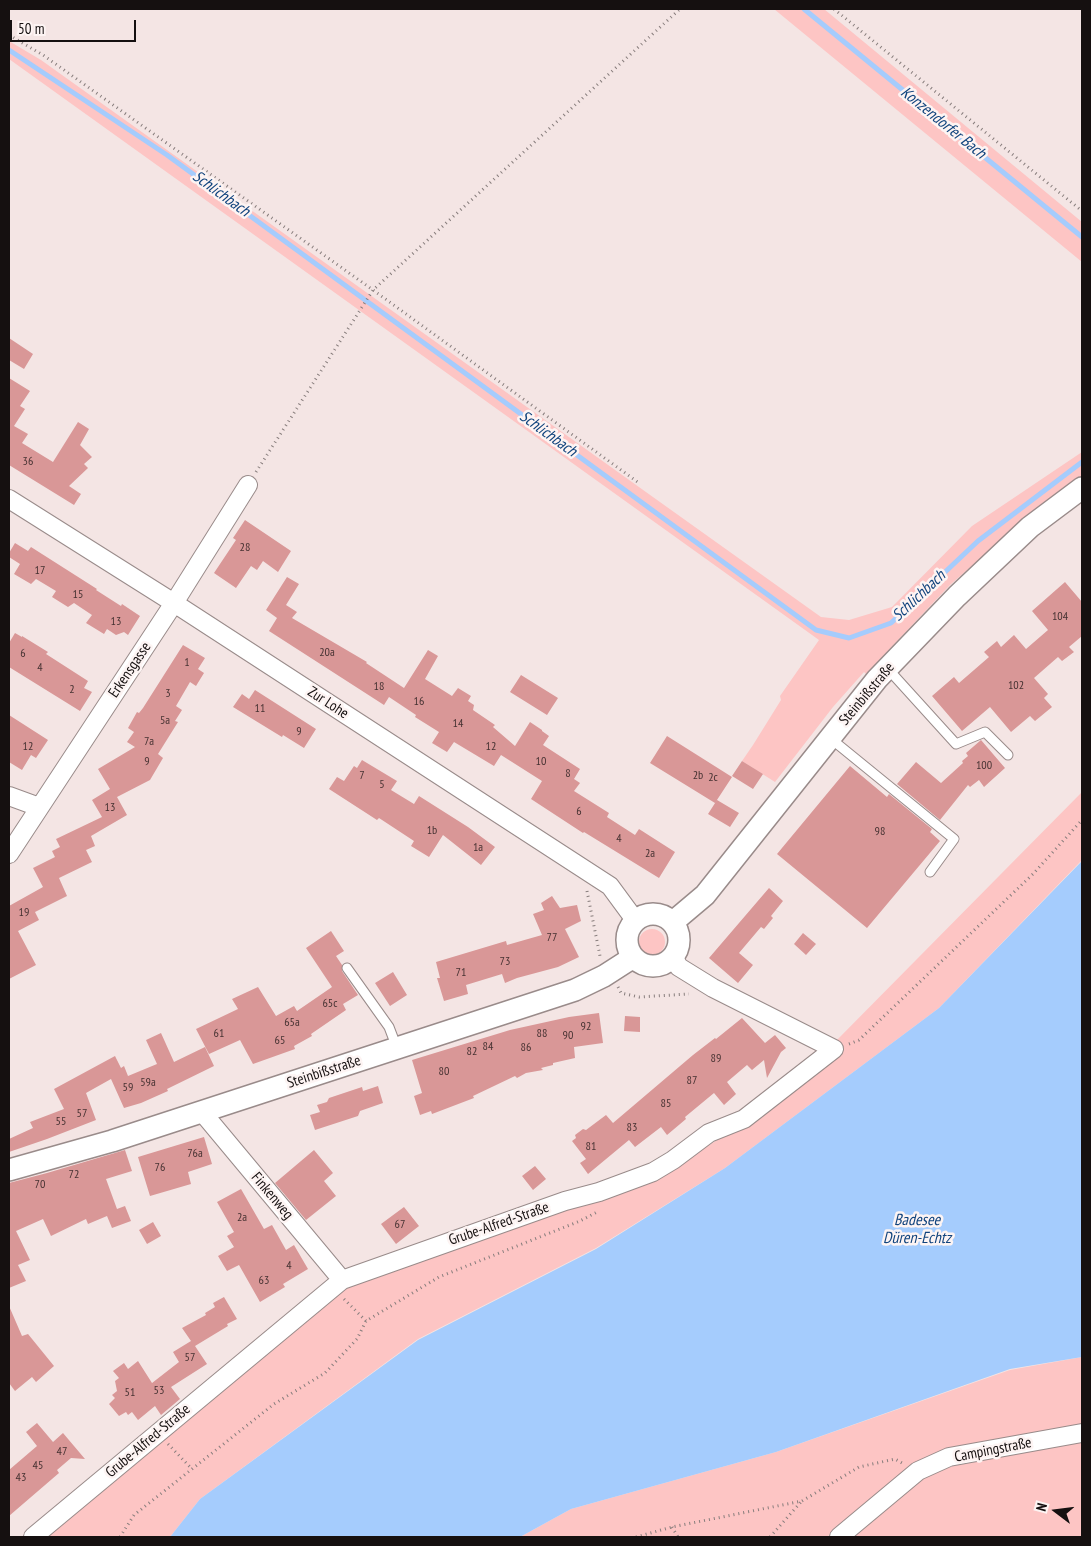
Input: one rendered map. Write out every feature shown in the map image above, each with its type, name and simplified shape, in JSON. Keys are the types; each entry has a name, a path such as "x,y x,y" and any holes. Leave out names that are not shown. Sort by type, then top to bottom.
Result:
{"street":[{"name":"Erkensgasse","path":"9,854 174,603 248,485"},
{"name":"Steinbißstraße","path":"673,922 705,895 888,668 957,596 1023,533 1082,488"},
{"name":"Zur Lohe","path":"9,499 174,603 610,886 635,920"},
{"path":"9,796 40,807"},
{"path":"654,913 664,916 673,922 678,930 680,939 678,949 673,957 664,964 653,967 642,965 632,958 626,938 629,928 635,920 644,915 654,913"},
{"path":"673,957 679,967 701,980 834,1049"},
{"name":"Steinbißstraße","path":"9,1170 112,1141 575,990 608,974 632,958"},
{"name":"Grube-Alfred-Straße","path":"33,1537 337,1284 565,1201 599,1192 654,1172 709,1133 744,1119 834,1049"},
{"name":"Finkenweg","path":"202,1112 337,1284"},
{"name":"Campingstraße","path":"840,1537 918,1471 949,1457 1082,1432"}],"lane":[{"path":"888,668 956,744 985,732 1008,755"},
{"path":"830,738 954,840 930,872"},
{"path":"347,968 389,1027 397,1048"}],"path":[{"path":"248,485 359,309 373,290 680,9"},
{"path":"834,9 1082,211"},
{"path":"9,36 43,55 373,290 638,483"},
{"path":"834,1049 859,1040 1034,874 1082,820"},
{"path":"582,868 608,974 621,993 639,997 692,994 701,980"},
{"path":"120,1537 134,1515 274,1404 324,1374 357,1340 366,1321 439,1277 580,1221 603,1208"},
{"path":"337,1284 366,1321"},
{"path":"158,1433 192,1469"},
{"path":"770,1537 802,1501 858,1467 895,1459 918,1471"},
{"path":"636,1537 672,1527 802,1501"},
{"path":"672,1527 678,1537"}],"shaded area":[{"path":"774,9 824,9 1082,222 1082,262"},
{"path":"9,41 41,60 821,617 849,620 892,607 972,526 1082,452 1082,476 1024,520 950,585 866,674 864,672 833,707 775,782 742,761 781,700 780,696 819,640 9,59"},
{"path":"1082,792 1082,860 939,1008 725,1168 596,1248 418,1339 200,1499 170,1537 40,1537 353,1280 673,1168 777,1102"},
{"path":"652,929 661,933 665,942 661,951 652,955 643,951 639,942 643,933"},
{"path":"1082,1357 1082,1425 947,1450 912,1465 827,1537 520,1537 571,1509 776,1452 1010,1370"},
{"path":"1082,1440 1082,1537 851,1537 921,1478 953,1466"}],"water":[{"name":"Badesee Düren-Echtz","path":"1082,861 1082,1357 1010,1369 776,1452 571,1509 520,1537 170,1537 200,1499 418,1340 596,1249 725,1168 939,1008"}],"building":[{"path":"9,338 33,354 24,369 9,360"},
{"path":"9,378 30,391 20,406 25,409 14,426 28,434 22,443 53,462 78,422 89,429 80,445 92,457 84,464 88,468 69,486 81,494 74,505 9,465"},
{"path":"245,520 291,551 278,572 263,561 257,570 251,566 236,588 214,573 236,540 233,538"},
{"path":"15,543 28,551 31,547 121,606 122,604 140,616 128,635 124,632 116,635 107,629 104,634 86,623 92,615 74,603 68,607 52,597 56,591 36,579 31,584 14,574 20,564 9,557 9,553"},
{"path":"287,577 299,584 286,605 297,612 292,618 367,662 404,688 428,650 438,656 425,679 452,696 458,688 471,696 468,701 474,705 473,710 495,725 493,727 515,746 530,722 542,730 549,736 543,745 580,769 574,779 580,783 574,791 609,813 607,817 635,835 639,829 675,852 659,878 583,833 531,799 542,781 501,755 494,766 454,742 447,752 432,743 439,732 415,717 416,715 389,697 384,705 269,631 277,618 266,610"},
{"path":"1065,582 1082,602 1082,636 1069,647 1074,652 1062,661 1058,657 1034,678 1048,694 1044,698 1052,707 1035,721 1030,716 1011,732 990,707 962,731 932,696 954,677 959,683 989,657 984,652 997,641 1001,647 1014,635 1026,649 1048,630 1032,611"},
{"path":"15,633 48,652 46,654 88,681 84,688 92,692 80,711 9,667 9,643"},
{"path":"183,645 205,658 198,669 204,673 196,686 190,682 176,706 182,710 175,721 178,722 158,754 163,758 150,780 117,797 127,815 91,836 95,846 86,850 92,862 59,878 67,896 35,912 39,920 18,931 36,965 9,979 9,906 43,887 33,868 55,857 52,851 60,847 56,839 102,817 92,800 110,789 98,769 135,747 127,742 134,732 128,728"},
{"path":"521,675 558,698 547,715 510,692"},
{"path":"255,690 316,729 304,748 233,707 242,694 249,699"},
{"path":"9,715 48,740 36,758 31,755 22,770 9,762"},
{"path":"667,736 732,777 715,803 650,763"},
{"path":"981,740 1005,768 984,787 979,780 970,787 968,785 940,820 897,784 916,762 941,783 963,763 962,761 968,756 966,753"},
{"path":"362,760 397,781 391,790 414,804 419,796 468,827 495,847 481,865 443,835 429,857 411,846 414,841 329,789 337,777 344,781 354,766 357,768"},
{"path":"742,761 763,774 753,789 732,776"},
{"path":"850,766 887,797 889,794 932,829 930,832 940,841 867,928 777,854"},
{"path":"717,800 739,813 730,827 708,814"},
{"path":"769,888 783,901 771,916 773,918 764,929 761,927 739,953 753,965 738,983 709,958"},
{"path":"552,896 560,908 577,905 581,921 565,929 579,957 558,967 505,983 502,974 466,985 468,994 444,1001 437,978 440,978 436,962 506,941 507,945 542,935 533,914 544,910 541,903"},
{"path":"331,931 344,951 336,956 342,965 342,971 358,995 343,1004 346,1010 311,1034 312,1036 294,1046 295,1049 253,1064 240,1040 209,1054 196,1029 238,1009 232,999 258,987 276,1016 294,1006 297,1011 332,987 306,948"},
{"path":"803,933 816,944 806,955 794,944"},
{"path":"393,972 407,995 390,1006 375,983"},
{"path":"599,1013 603,1043 574,1047 575,1058 553,1063 553,1065 541,1068 543,1070 526,1073 517,1078 515,1076 473,1096 474,1098 432,1114 431,1111 420,1115 414,1096 422,1093 412,1060 510,1030 569,1017"},
{"path":"625,1016 640,1017 640,1032 624,1031"},
{"path":"742,1018 765,1043 775,1035 786,1048 781,1052 767,1078 764,1060 752,1070 747,1065 727,1082 736,1094 724,1105 714,1093 667,1135 661,1127 635,1147 629,1140 588,1174 580,1163 586,1159 572,1141 576,1138 575,1135 583,1129 586,1130 606,1115 613,1123 693,1055"},
{"path":"161,1033 174,1062 205,1047 214,1066 167,1089 168,1091 124,1108 111,1079 86,1093 96,1120 9,1152 9,1139 33,1128 30,1122 64,1109 54,1089 115,1056 121,1068 124,1066 128,1076 157,1064 146,1040"},
{"path":"378,1086 383,1103 360,1111 358,1116 315,1130 310,1115 320,1112 317,1105 327,1102 329,1098 362,1087 363,1091"},
{"path":"204,1137 212,1164 188,1172 191,1184 150,1196 138,1157"},
{"path":"125,1150 132,1171 106,1179 117,1209 125,1206 131,1221 112,1228 107,1216 88,1224 86,1219 51,1236 43,1219 16,1231 30,1260 18,1265 26,1281 9,1288 9,1183"},
{"path":"314,1150 333,1173 324,1181 336,1196 306,1220 275,1183"},
{"path":"535,1166 546,1179 533,1190 522,1176"},
{"path":"241,1189 264,1229 272,1225 286,1250 294,1245 308,1269 283,1284 285,1287 260,1302 239,1265 227,1271 218,1256 234,1247 227,1236 234,1232 217,1202"},
{"path":"404,1207 419,1226 396,1244 381,1224"},
{"path":"153,1222 161,1236 147,1244 139,1230"},
{"path":"224,1297 237,1319 195,1346 207,1364 171,1387 180,1399 161,1415 155,1406 138,1420 132,1412 128,1415 126,1412 119,1416 109,1404 115,1398 112,1395 117,1391 115,1381 119,1378 113,1371 124,1363 128,1369 138,1361 152,1383 179,1362 173,1352 191,1341 182,1328 206,1315 205,1313 215,1307 213,1303"},
{"path":"9,1306 22,1336 28,1334 54,1366 36,1382 32,1377 15,1391 9,1383"},
{"path":"37,1423 53,1442 63,1433 85,1459 71,1458 57,1470 59,1473 9,1516 9,1470 37,1446 26,1432"}],"waterway":[{"name":"Konzendorfer Bach","path":"804,9 1082,237"},
{"name":"Schlichbach","path":"9,50 167,155 816,630 849,638 891,623 978,541 1082,462"}]}
